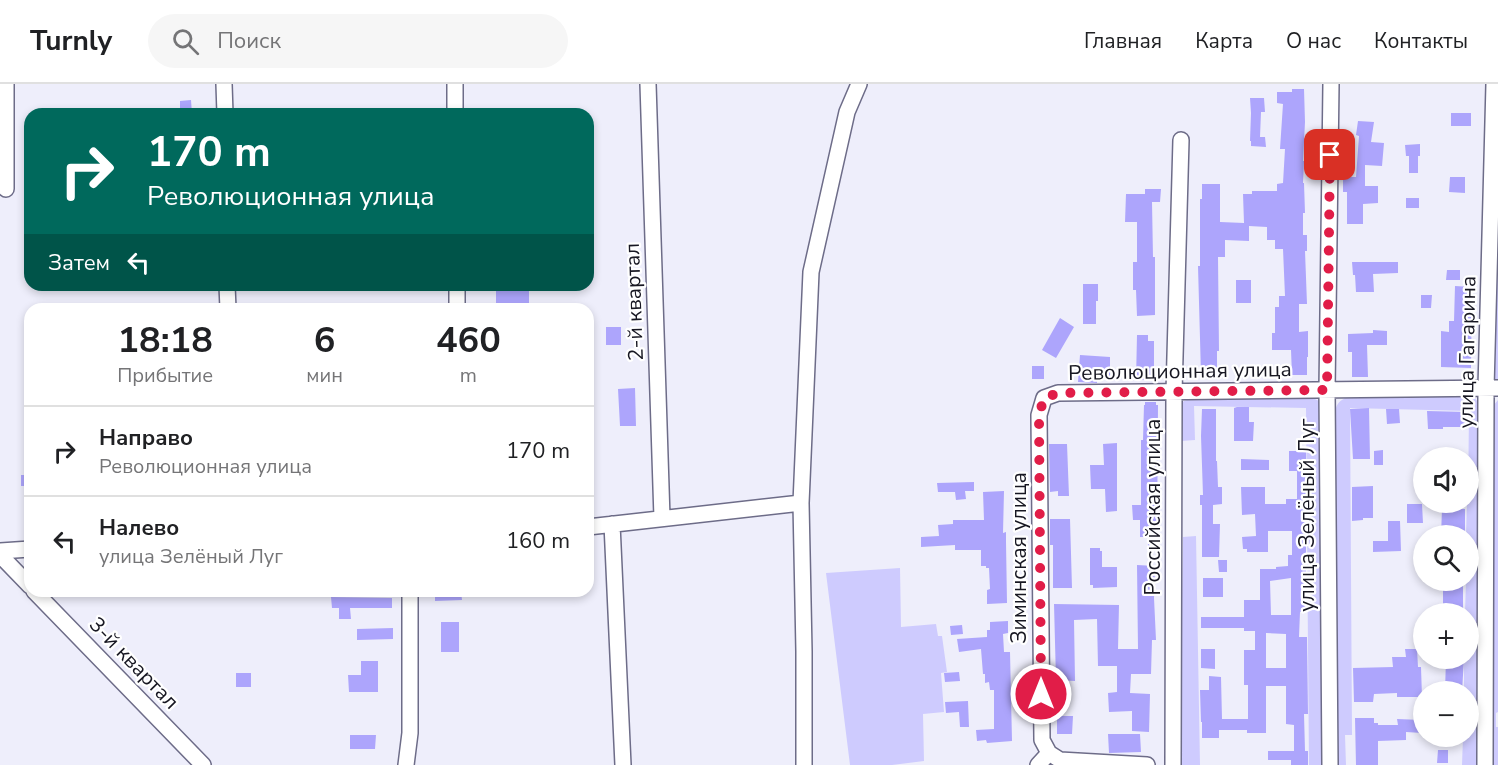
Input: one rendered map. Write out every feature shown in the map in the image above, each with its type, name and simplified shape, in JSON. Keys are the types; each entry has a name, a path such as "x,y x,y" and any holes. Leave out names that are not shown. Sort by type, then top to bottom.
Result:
{"street":[{"path":"6,84 6,189"},
{"path":"224,84 225,108"},
{"path":"454,84 455,108"},
{"name":"2-й квартал","path":"648,84 662,518"},
{"path":"804,765 801,503 811,272 847,112 859,84"},
{"name":"улица Зелёный Луг","path":"1330,765 1327,390 1331,84"},
{"name":"улица Гагарина","path":"1485,765 1492,388 1494,84"},
{"name":"Российская улица","path":"1173,765 1174,392 1181,140"},
{"name":"Революционная улица","path":"1044,398 1058,393 1492,388"},
{"name":"Зиминская улица","path":"1044,398 1039,415 1042,740 1049,753"},
{"path":"594,526 801,503"},
{"path":"612,524 623,765"},
{"path":"0,553 24,550"},
{"path":"0,553 24,579"},
{"name":"3-й квартал","path":"40,597 202,765"},
{"path":"406,765 410,733 410,597"},
{"path":"1038,765 1049,753 1060,760 1147,765"}],"shaded area":[{"path":"1498,252 1498,383 1493,374"},
{"path":"1470,395 1479,404 1479,447 1469,447 1469,411 1350,408 1352,735 1345,735 1346,765 1337,765 1334,415 1340,401 1350,396"},
{"path":"1193,398 1313,398 1321,404 1321,765 1309,765 1306,408 1194,406 1195,440 1181,441 1181,404"},
{"path":"1498,400 1498,712 1496,713 1496,727 1498,727 1498,765 1489,765 1493,406"},
{"path":"1467,513 1479,513 1479,525 1466,525"},
{"path":"1196,536 1200,765 1179,765 1183,537"},
{"path":"900,568 901,627 936,624 938,636 942,636 947,672 941,673 944,712 923,714 924,761 892,765 850,765 826,573"},
{"path":"1466,591 1479,591 1479,603 1465,603"},
{"path":"1464,669 1479,669 1479,681 1464,681"},
{"path":"1463,747 1477,747 1477,765 1462,765"}],"building":[{"path":"1292,89 1304,89 1305,213 1303,213 1303,235 1307,235 1307,251 1305,251 1307,304 1299,304 1299,332 1308,331 1307,375 1292,375 1291,350 1272,350 1272,333 1275,333 1275,307 1279,307 1279,296 1285,296 1283,249 1275,249 1275,240 1267,240 1267,227 1249,226 1249,241 1225,240 1225,257 1218,257 1219,351 1217,351 1217,366 1219,366 1219,375 1201,375 1198,266 1200,266 1202,184 1220,184 1220,222 1244,223 1243,194 1252,194 1252,191 1277,191 1277,184 1283,183 1285,149 1280,149 1283,104 1277,103 1277,92 1292,92"},
{"path":"1250,98 1264,98 1265,112 1261,112 1260,137 1265,137 1266,147 1251,146"},
{"path":"191,100 192,108 180,108 180,101"},
{"path":"1451,113 1471,113 1471,126 1451,126"},
{"path":"1358,121 1374,122 1371,142 1384,143 1382,166 1365,165 1365,186 1378,186 1378,203 1363,204 1363,224 1347,224 1347,192 1343,192 1343,177 1356,177"},
{"path":"1420,144 1418,173 1409,173 1409,156 1406,156 1405,145"},
{"path":"1450,177 1465,177 1465,193 1449,192"},
{"path":"1145,189 1161,189 1160,202 1152,202 1155,315 1137,316 1136,290 1133,290 1133,262 1137,262 1137,222 1125,222 1126,194 1145,194"},
{"path":"1406,198 1419,198 1419,208 1406,208"},
{"path":"1352,262 1398,262 1398,273 1373,274 1374,292 1356,292"},
{"path":"1447,270 1460,270 1460,280 1446,280"},
{"path":"1236,280 1251,280 1251,303 1236,303"},
{"path":"1083,284 1098,284 1096,324 1083,324"},
{"path":"1455,286 1472,287 1471,368 1441,367 1441,331 1449,332 1449,321 1454,321"},
{"path":"496,291 529,291 529,303 496,303"},
{"path":"1421,295 1432,295 1431,308 1421,308"},
{"path":"1060,318 1074,327 1056,358 1042,350"},
{"path":"606,327 621,327 621,345 606,345"},
{"path":"1373,330 1387,331 1387,345 1367,345 1368,377 1352,377 1352,352 1348,352 1348,334 1373,333"},
{"path":"1137,335 1148,335 1148,341 1154,341 1154,380 1136,380"},
{"path":"1080,355 1110,357 1110,378 1097,378 1097,383 1078,382"},
{"path":"1032,366 1044,366 1044,379 1032,379"},
{"path":"635,388 636,426 620,426 618,389"},
{"path":"1145,402 1156,402 1158,405 1157,547 1148,546 1148,537 1140,537 1140,520 1133,520 1132,505 1141,505 1141,440 1143,440"},
{"path":"1249,407 1249,422 1254,422 1253,441 1234,441 1234,408"},
{"path":"1369,408 1370,459 1353,459 1350,409"},
{"path":"1202,409 1216,409 1216,461 1218,487 1222,487 1222,504 1213,505 1213,524 1220,524 1219,557 1202,557 1200,495 1203,495"},
{"path":"1386,409 1399,409 1400,423 1387,424"},
{"path":"1427,411 1467,412 1467,427 1428,429"},
{"path":"1117,443 1117,511 1106,512 1105,489 1091,489 1090,465 1104,465 1103,444"},
{"path":"1049,444 1067,444 1069,496 1058,496 1058,491 1050,492"},
{"path":"1383,450 1383,465 1374,465 1374,451"},
{"path":"1289,451 1306,451 1306,612 1300,612 1299,637 1307,637 1308,714 1304,714 1305,751 1308,751 1308,765 1291,765 1291,760 1268,760 1268,751 1294,751 1294,725 1286,724 1286,686 1266,686 1266,733 1219,730 1219,738 1202,738 1200,690 1209,690 1209,676 1221,677 1222,719 1248,719 1248,685 1244,685 1244,650 1255,650 1255,631 1244,631 1244,628 1201,628 1201,617 1244,617 1244,600 1260,600 1260,569 1288,566 1288,555 1292,555 1292,531 1268,531 1268,552 1247,552 1247,549 1243,549 1242,537 1256,536 1255,514 1242,515 1241,487 1265,487 1265,504 1286,504 1286,499 1297,499 1297,471 1289,471","holes":["1291,578 1291,615 1271,615 1270,581","1266,633 1286,634 1286,668 1266,668"]},
{"path":"1241,459 1269,460 1269,470 1241,470"},
{"path":"21,475 24,475 24,486 21,486"},
{"path":"974,482 974,491 965,491 966,499 956,500 955,492 938,492 937,483"},
{"path":"1373,486 1373,518 1352,521 1352,487"},
{"path":"1004,491 1003,533 1006,532 1007,603 987,604 987,590 990,589 989,568 981,566 981,550 955,550 955,545 921,547 921,537 939,536 938,525 953,524 953,520 984,520 983,492"},
{"path":"1407,504 1413,504 1413,513 1422,513 1423,523 1407,523"},
{"path":"1442,513 1465,513 1465,525 1441,525"},
{"path":"1050,519 1070,519 1072,588 1053,588 1053,545 1050,545"},
{"path":"1388,521 1400,521 1401,551 1373,552 1373,541 1388,541"},
{"path":"1090,548 1100,548 1102,551 1102,567 1117,567 1117,587 1093,588 1093,585 1090,585"},
{"path":"1218,560 1227,560 1227,572 1219,572"},
{"path":"1137,565 1155,566 1156,640 1152,640 1151,674 1131,674 1130,693 1150,694 1149,732 1132,731 1132,711 1109,712 1108,693 1117,692 1117,666 1098,666 1097,619 1074,620 1075,681 1056,680 1054,604 1119,605 1118,649 1138,649"},
{"path":"1203,578 1223,578 1223,597 1203,597"},
{"path":"1443,591 1463,591 1463,603 1443,603"},
{"path":"331,597 392,598 392,608 350,608 351,619 339,619 339,608 332,608"},
{"path":"435,597 462,597 462,600 435,601"},
{"path":"1008,621 1008,633 1003,634 1004,652 1010,652 1012,741 987,743 986,740 977,741 976,730 994,729 994,690 990,690 989,682 985,683 981,649 959,652 957,639 987,637 990,622"},
{"path":"441,622 459,622 459,652 441,652"},
{"path":"962,625 963,634 951,635 950,626"},
{"path":"393,628 393,639 357,640 357,629"},
{"path":"1201,649 1215,649 1215,669 1201,668"},
{"path":"1405,649 1413,649 1413,669 1421,669 1421,681 1413,681 1413,697 1397,697 1397,693 1374,694 1373,702 1354,702 1353,668 1393,667 1392,657 1406,657"},
{"path":"361,661 378,661 378,692 349,692 348,675 361,675"},
{"path":"1446,669 1463,669 1463,681 1445,681"},
{"path":"959,672 960,681 945,682 944,673"},
{"path":"236,673 251,673 251,687 236,687"},
{"path":"968,701 969,727 960,727 959,712 946,713 945,702"},
{"path":"1057,716 1073,716 1072,734 1057,734"},
{"path":"1355,718 1374,718 1374,723 1378,725 1398,725 1397,719 1413,720 1413,732 1406,732 1406,740 1378,741 1378,765 1356,765"},
{"path":"1108,734 1140,734 1141,752 1109,753"},
{"path":"350,735 376,735 375,749 350,749"},
{"path":"1438,750 1448,750 1448,763 1437,763"}],"route":[{"path":"1041,694 1039,415 1044,398 1058,393 1327,390 1330,155"}]}
